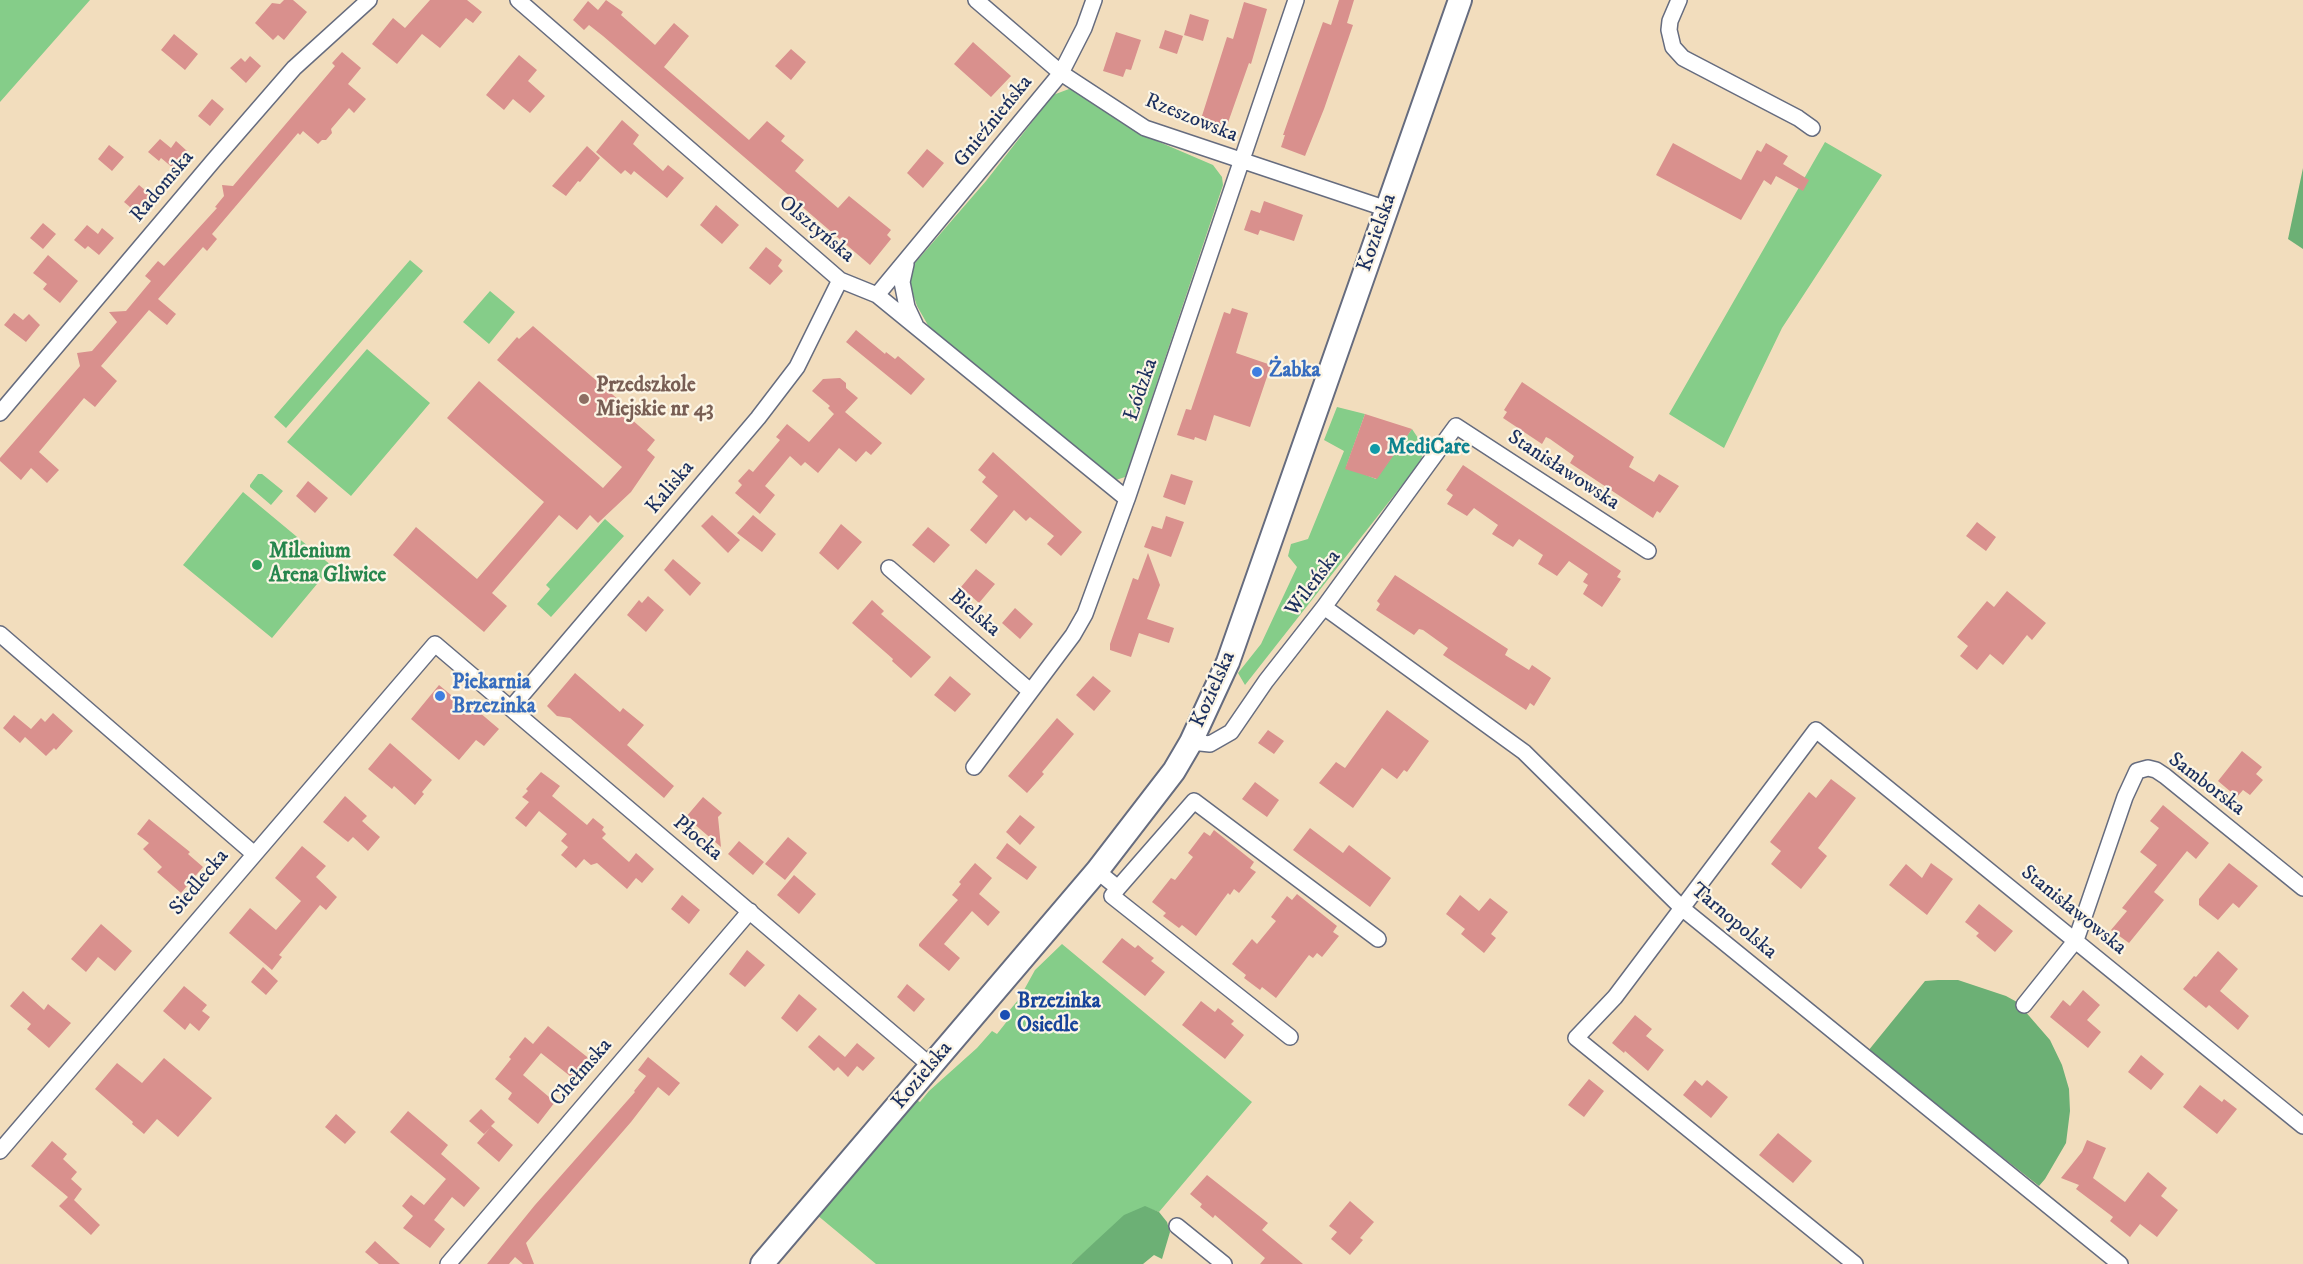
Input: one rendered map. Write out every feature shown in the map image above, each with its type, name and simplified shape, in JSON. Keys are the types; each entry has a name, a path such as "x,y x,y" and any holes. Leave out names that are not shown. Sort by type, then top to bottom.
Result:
{"street":[{"name":"Radomska","path":"0,413 294,68 369,0"},
{"name":"Olsztyńska","path":"518,0 840,280 877,295 1127,499"},
{"name":"Rzeszowska","path":"976,0 1061,73 1145,128 1387,208"},
{"name":"Gnieźnieńska","path":"877,295 1061,73 1084,28 1094,0"},
{"name":"Łódzka","path":"974,767 1073,635 1085,614 1127,499 1296,0"},
{"name":"Kozielska","path":"762,1264 1097,871 1174,771 1191,742 1228,662 1460,0"},
{"path":"1679,0 1670,21 1669,30 1673,47 1683,58 1798,118 1812,128"},
{"name":"Gnieźnieńska","path":"908,259 904,267 902,282 907,307 916,327"},
{"name":"Kaliska","path":"511,708 758,418 797,367 840,280"},
{"name":"Wileńska","path":"1191,742 1210,744 1231,732 1266,681 1324,608 1456,426"},
{"name":"Stanisławowska","path":"1456,426 1648,551"},
{"name":"Bielska","path":"889,568 1030,691"},
{"name":"Tarnopolska","path":"1324,608 1524,752 1683,909 2120,1264"},
{"path":"0,634 253,853"},
{"name":"Płocka","path":"435,644 931,1066"},
{"name":"Siedlecka","path":"0,1151 253,853 435,644"},
{"name":"Stanisławowska","path":"1683,909 1816,730 2303,1126"},
{"name":"Samborska","path":"2076,940 2131,782 2138,771 2143,769 2156,770 2165,776 2303,888"},
{"path":"1290,1037 1112,896 1194,801 1378,939"},
{"path":"1097,871 1118,888"},
{"path":"1683,909 1615,997 1576,1038 1855,1264"},
{"name":"Chełmska","path":"448,1264 750,911"},
{"path":"2024,1005 2076,940"},
{"path":"1178,1226 1224,1264"}],"green space":[{"path":"0,0 90,0 0,102"},
{"path":"1069,89 1143,135 1213,165 1222,177 1223,185 1127,472 1125,477 1116,480 929,327 917,306 910,285 915,263 986,181 1053,95"},
{"path":"1825,142 1882,175 1782,328 1724,448 1669,414"},
{"path":"2303,168 2303,249 2288,239"},
{"path":"410,260 423,271 286,428 274,417"},
{"path":"490,291 515,312 489,344 463,322"},
{"path":"367,349 430,403 351,496 287,442"},
{"path":"1337,407 1365,414 1346,467 1376,479 1412,429 1424,447 1421,461 1245,685 1238,673 1261,644 1297,567 1288,556 1291,544 1308,539 1344,451 1324,440"},
{"path":"258,474 262,474 283,491 271,505 250,487"},
{"name":"Milenium Arena Gliwice","path":"243,492 332,566 272,638 183,565"},
{"path":"605,519 624,536 551,617 537,604 550,589 546,585"},
{"path":"1062,944 1252,1102 1159,1212 1145,1207 1096,1242 1071,1264 876,1264 817,1215 916,1100 920,1102 992,1031 997,1034 1008,1020 1004,1017 1019,999 1035,970"},
{"path":"1958,980 2006,996 2017,1002 2050,1040 2062,1065 2069,1089 2070,1111 2066,1143 2039,1186 1868,1051 1925,981"},
{"path":"1145,1206 1159,1212 1167,1222 1170,1232 1162,1259 1154,1255 1143,1264 1071,1264 1124,1215"}],"building":[{"path":"284,0 293,0 307,12 284,40 278,35 273,40 255,23 272,3 280,4"},
{"path":"430,0 467,0 482,12 473,23 466,18 440,48 422,34 397,64 372,44 393,18 405,28"},
{"path":"606,0 623,12 621,15 655,45 674,23 689,36 664,67 749,140 767,121 785,136 781,141 804,160 795,171 838,208 849,196 891,230 887,235 891,239 870,265 603,36 589,25 584,30 573,20 588,1 598,10"},
{"path":"1339,0 1354,0 1347,23 1353,25 1305,156 1281,147 1285,135 1283,135 1323,22 1331,25"},
{"path":"1244,2 1267,9 1251,64 1249,63 1224,134 1208,128 1210,122 1201,119 1227,37 1233,39"},
{"path":"1190,14 1209,20 1203,41 1184,35"},
{"path":"1165,30 1183,36 1177,54 1159,48"},
{"path":"1116,32 1141,40 1131,70 1126,69 1123,77 1103,71"},
{"path":"174,34 198,54 185,70 161,50"},
{"path":"973,42 1011,76 991,97 954,64"},
{"path":"791,49 806,62 791,80 775,66"},
{"path":"342,52 361,68 348,84 366,99 354,113 349,108 331,129 332,133 326,140 318,144 303,131 300,135 298,133 212,234 217,239 207,251 203,247 158,299 176,314 167,325 149,310 101,366 117,381 95,407 84,398 39,452 59,470 47,483 31,468 21,480 0,461 0,458 80,366 77,353 92,351 117,322 109,312 126,311 151,281 145,276 158,261 164,266 217,208 215,207 224,196 222,185 233,186 335,66 332,63"},
{"path":"519,55 537,70 528,81 545,96 530,113 513,99 504,110 486,95"},
{"path":"250,56 261,66 246,83 230,68 241,58 245,62"},
{"path":"212,99 224,109 210,126 198,116"},
{"path":"622,120 639,135 633,144 663,171 668,165 684,178 667,198 634,171 631,175 625,170 621,174 596,152"},
{"path":"160,139 171,148 176,141 187,151 173,168 161,158 159,161 148,152"},
{"path":"1673,143 1741,180 1757,150 1761,152 1766,143 1788,156 1783,164 1809,180 1803,191 1776,176 1771,185 1764,180 1741,220 1656,175"},
{"path":"109,145 124,157 112,171 98,159"},
{"path":"587,146 600,158 566,196 552,186"},
{"path":"927,149 944,163 923,188 907,173"},
{"path":"139,185 151,195 136,212 124,202"},
{"path":"1264,201 1303,215 1294,241 1260,230 1258,235 1244,230 1251,210 1260,213"},
{"path":"716,205 739,225 722,244 700,225"},
{"path":"43,223 56,234 43,249 30,238"},
{"path":"87,225 98,234 102,228 114,238 99,255 88,246 85,249 74,240"},
{"path":"766,247 782,260 778,266 783,271 770,285 749,268"},
{"path":"48,255 78,281 60,303 43,289 47,284 33,273"},
{"path":"1232,308 1248,313 1236,353 1271,365 1250,427 1214,415 1206,441 1177,435 1186,409 1191,410 1224,312 1230,314"},
{"path":"14,313 23,320 29,314 40,325 26,342 4,325"},
{"path":"533,326 627,407 622,411 655,440 647,450 655,457 631,492 598,523 590,515 577,530 559,515 492,593 507,606 484,632 393,555 416,527 477,579 544,502 447,418 479,381 603,488 622,467 497,360 517,337 519,339"},
{"path":"856,330 885,354 886,352 895,359 898,356 925,379 911,395 846,342"},
{"path":"840,378 846,383 846,388 858,398 845,412 882,443 871,455 866,451 856,462 839,448 818,473 805,462 801,466 790,456 765,486 775,495 760,514 735,493 742,485 738,481 749,469 753,472 780,440 776,437 787,424 809,442 834,414 828,408 830,406 812,391 823,379"},
{"path":"1522,382 1634,457 1629,467 1654,482 1659,474 1679,486 1660,513 1657,511 1653,518 1570,463 1574,456 1550,439 1546,437 1542,444 1503,418 1507,412 1504,410"},
{"name":"MediCare","path":"1365,414 1412,429 1377,479 1345,469"},
{"path":"993,452 1082,532 1061,556 1047,544 1054,536 1030,517 1026,521 1014,510 986,544 970,530 998,496 982,482 986,477 978,470"},
{"path":"1463,465 1621,571 1617,577 1621,579 1602,607 1583,594 1588,585 1583,582 1588,574 1569,561 1557,576 1538,564 1543,555 1519,539 1513,547 1492,534 1498,525 1474,508 1467,516 1447,504 1453,495 1446,490"},
{"path":"1171,474 1193,481 1185,505 1163,497"},
{"path":"308,481 328,498 315,513 296,496"},
{"path":"712,515 740,540 728,553 701,526"},
{"path":"753,515 776,534 762,552 737,533"},
{"path":"1166,516 1184,522 1171,557 1144,547 1152,526 1162,529"},
{"path":"1977,522 1996,537 1986,551 1966,536"},
{"path":"841,524 862,542 838,570 819,553"},
{"path":"928,527 950,545 934,563 912,545"},
{"path":"1148,553 1160,585 1147,619 1174,628 1169,643 1139,633 1131,657 1110,650 1110,644 1133,578 1138,580"},
{"path":"673,559 701,583 690,596 664,570"},
{"path":"976,569 995,584 979,603 961,587"},
{"path":"1395,575 1508,649 1505,655 1529,670 1532,665 1551,678 1534,706 1530,703 1526,710 1443,655 1448,648 1423,630 1419,629 1414,635 1376,610 1380,604 1377,601"},
{"path":"2007,591 2046,623 2032,640 2027,635 2003,665 1990,654 1977,670 1960,656 1968,646 1957,637 1987,601 1994,607"},
{"path":"648,596 664,610 646,632 627,615 639,600 642,603"},
{"path":"872,600 884,611 881,614 931,657 911,678 852,623"},
{"path":"1015,608 1033,624 1020,639 1002,623"},
{"path":"575,673 620,712 623,708 644,725 627,745 674,786 664,798 570,718 557,716 547,706"},
{"path":"950,676 971,694 955,712 934,695"},
{"path":"1093,676 1111,691 1094,711 1076,695"},
{"path":"439,685 463,705 466,701 499,729 484,746 476,740 459,760 411,719"},
{"path":"1387,710 1429,741 1407,772 1404,770 1397,779 1382,768 1353,808 1319,783 1336,762 1345,768"},
{"path":"53,713 73,731 56,750 54,748 46,756 25,737 20,743 3,728 14,715 31,729 41,718 45,722"},
{"path":"1057,718 1074,734 1027,793 1008,776"},
{"path":"1268,730 1284,741 1274,754 1258,743"},
{"path":"390,743 432,780 415,805 394,786 392,789 368,769"},
{"path":"2242,751 2262,767 2256,774 2263,780 2250,795 2243,790 2237,797 2218,781"},
{"path":"541,772 560,786 552,796 587,825 593,818 604,827 602,830 606,834 602,838 629,862 636,853 654,869 642,883 636,878 627,889 597,863 591,865 584,859 576,868 561,855 568,847 561,841 567,834 539,811 526,827 515,818 529,802 522,797 528,791 526,789"},
{"path":"1831,779 1856,798 1818,848 1827,856 1801,889 1771,864 1781,851 1770,842 1809,792 1816,798"},
{"path":"1255,782 1279,800 1267,817 1242,799"},
{"path":"345,796 367,816 362,821 380,837 368,851 353,837 348,842 323,822"},
{"path":"703,797 722,813 718,817 721,847 686,817"},
{"path":"2163,805 2209,843 2196,859 2187,851 2154,892 2164,900 2129,943 2111,930 2127,911 2122,908 2157,865 2140,852 2159,828 2150,821"},
{"path":"1020,815 1035,827 1020,845 1006,832"},
{"path":"149,819 190,852 188,854 203,867 181,893 157,872 162,867 143,849 149,843 137,834"},
{"path":"1310,828 1343,853 1349,845 1391,878 1370,907 1293,850"},
{"path":"1214,830 1254,862 1250,868 1256,872 1239,893 1234,889 1230,895 1228,893 1196,936 1182,925 1179,928 1163,916 1166,913 1152,902 1171,878 1175,880 1193,857 1188,853 1204,832 1210,836"},
{"path":"788,837 807,853 785,880 765,864"},
{"path":"739,841 764,862 753,875 728,854"},
{"path":"1007,843 1037,867 1027,880 996,858"},
{"path":"302,846 326,866 316,877 337,897 326,910 320,905 279,955 282,957 272,970 229,933 250,908 276,930 301,901 275,878"},
{"path":"975,863 992,878 979,894 1000,912 988,926 972,911 944,944 960,958 949,971 919,944 958,900 952,895 961,884 959,882"},
{"path":"1931,863 1953,879 1927,915 1889,885 1906,864 1922,878"},
{"path":"2229,863 2258,886 2239,908 2233,903 2218,920 2199,905 2199,899"},
{"path":"794,875 816,894 799,914 777,895"},
{"path":"1297,894 1337,926 1333,932 1339,936 1322,957 1317,953 1313,958 1309,955 1276,998 1262,987 1260,990 1244,978 1246,975 1232,964 1252,939 1257,944 1276,921 1271,917 1287,896 1292,900"},
{"path":"682,895 700,910 689,924 671,909"},
{"path":"1460,895 1479,911 1490,898 1508,912 1491,934 1496,938 1484,953 1461,934 1465,929 1446,914"},
{"path":"1979,904 2013,931 1995,952 1976,936 1979,933 1965,922"},
{"path":"101,924 132,951 115,971 98,957 86,972 71,959"},
{"path":"1122,938 1135,948 1138,945 1154,958 1151,961 1165,972 1145,996 1102,962"},
{"path":"747,950 765,965 745,987 729,974"},
{"path":"2218,951 2238,969 2220,991 2249,1016 2238,1030 2209,1005 2206,1008 2183,989"},
{"path":"263,967 278,981 266,995 251,982"},
{"path":"907,984 925,999 914,1012 897,997"},
{"path":"184,986 207,1005 202,1011 210,1017 199,1031 190,1023 185,1030 163,1011"},
{"path":"2083,990 2100,1005 2087,1020 2101,1032 2088,1048 2050,1017 2063,1000 2070,1006"},
{"path":"23,991 44,1010 48,1004 71,1023 49,1048 27,1029 31,1024 10,1006"},
{"path":"799,994 817,1009 797,1032 781,1018"},
{"path":"1201,1001 1215,1012 1218,1008 1234,1021 1231,1024 1244,1035 1225,1059 1182,1025"},
{"path":"1635,1015 1652,1029 1646,1036 1664,1050 1648,1071 1612,1043"},
{"path":"548,1026 591,1060 575,1080 541,1053 523,1075 555,1102 538,1124 508,1099 512,1093 495,1079 525,1037 533,1044"},
{"path":"819,1035 845,1057 857,1043 875,1058 863,1071 857,1066 848,1077 838,1067 834,1071 808,1047"},
{"path":"2141,1055 2164,1074 2151,1090 2128,1072"},
{"path":"648,1057 680,1083 669,1096 658,1087 631,1122 526,1243 534,1264 523,1264 515,1257 509,1264 487,1264 535,1205 635,1092 646,1076 638,1070"},
{"path":"164,1058 212,1098 178,1137 157,1119 144,1134 95,1089 117,1063 142,1083"},
{"path":"1589,1079 1604,1091 1584,1117 1568,1105"},
{"path":"1695,1080 1702,1086 1707,1080 1728,1097 1711,1118 1683,1095"},
{"path":"2200,1085 2222,1102 2224,1099 2237,1109 2217,1134 2183,1107"},
{"path":"481,1109 495,1122 491,1126 513,1145 499,1162 477,1143 490,1128 484,1134 469,1121"},
{"path":"408,1111 448,1145 441,1154 480,1188 464,1207 452,1197 434,1220 445,1229 430,1248 403,1228 413,1216 402,1206 411,1195 424,1205 446,1179 390,1132"},
{"path":"336,1114 356,1132 345,1144 325,1127"},
{"path":"1778,1133 1812,1161 1793,1183 1759,1155"},
{"path":"2087,1140 2106,1148 2093,1178 2125,1202 2148,1172 2167,1188 2161,1196 2178,1210 2157,1237 2140,1224 2130,1237 2110,1221 2113,1217 2076,1189 2079,1185 2061,1178 2082,1152"},
{"path":"52,1141 67,1154 63,1159 77,1172 71,1179 82,1189 74,1200 100,1225 91,1235 59,1206 68,1197 31,1166"},
{"path":"1207,1175 1268,1223 1262,1230 1303,1264 1260,1264 1265,1258 1215,1215 1213,1218 1200,1207 1202,1204 1190,1194"},
{"path":"1350,1201 1374,1222 1360,1238 1363,1240 1350,1255 1331,1239 1337,1232 1329,1226"},
{"path":"375,1241 400,1264 379,1264 365,1252"}],"place":[{"name":"Żabka","path":"1257,372"},
{"name":"Przedszkole Miejskie nr 43","path":"584,399"},
{"name":"MediCare","path":"1375,449"},
{"name":"Milenium Arena Gliwice","path":"257,565"},
{"name":"Piekarnia Brzezinka","path":"440,696"},
{"name":"Brzezinka Osiedle","path":"1005,1015"}]}
